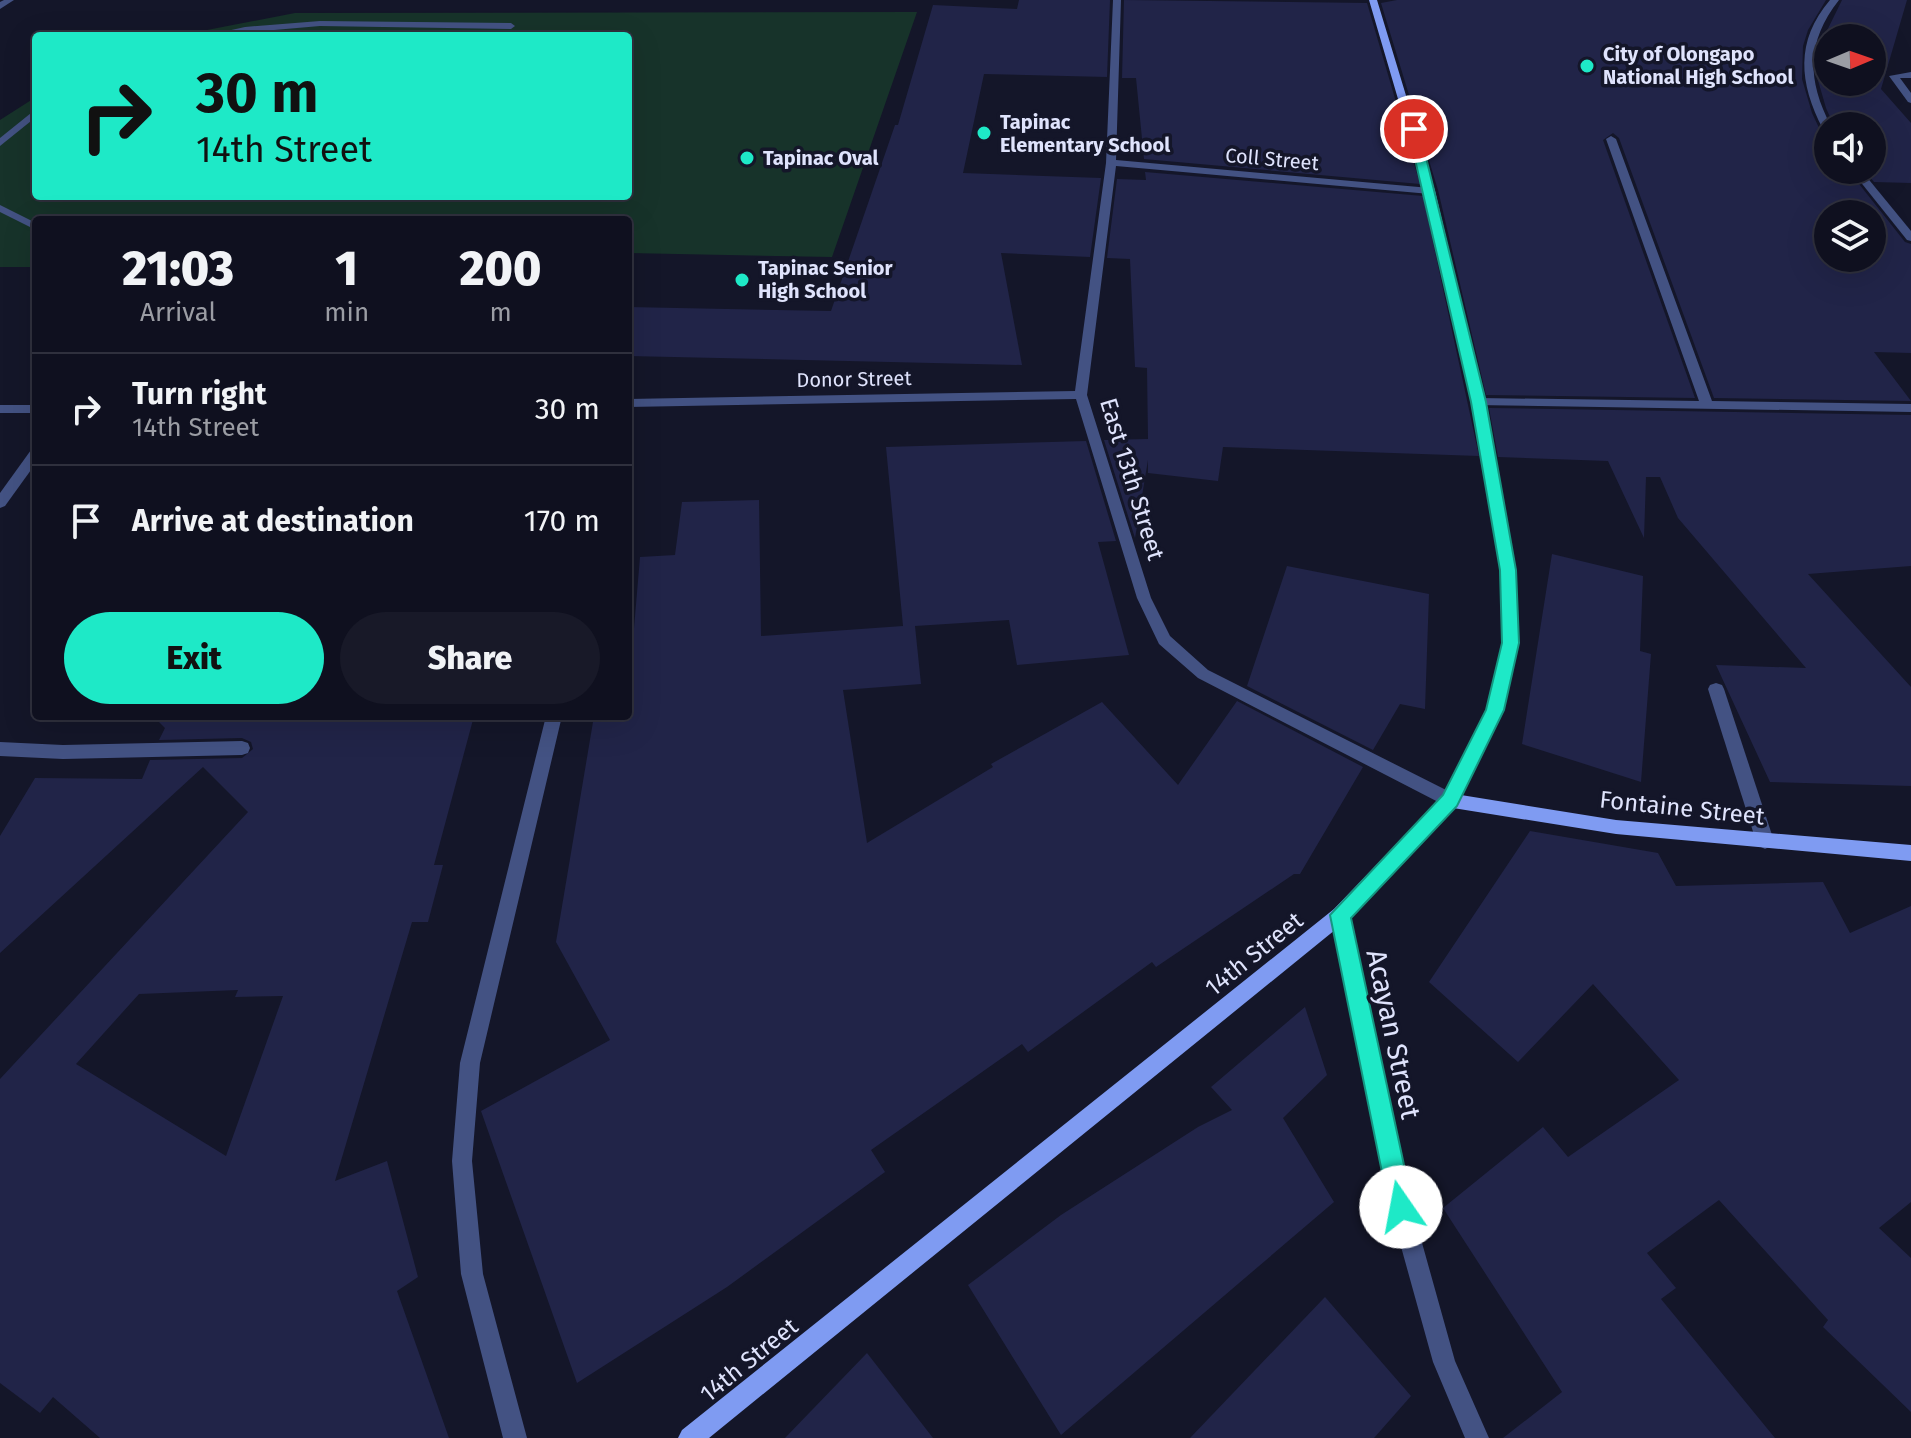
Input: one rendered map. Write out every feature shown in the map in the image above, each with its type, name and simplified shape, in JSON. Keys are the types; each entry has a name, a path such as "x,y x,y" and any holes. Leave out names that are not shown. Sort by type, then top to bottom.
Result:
{"main road":[{"name":"14th Street","path":"690,1438 1340,915 1450,800 1495,710 1510,643 1508,570 1479,402 1430,191 1373,0"},
{"name":"Fontaine Street","path":"1450,800 1616,827 1911,853"}],"street":[{"path":"0,6 10,0"},
{"name":"East 13th Street","path":"1117,0 1111,163 1081,395 1144,598 1164,640 1203,674 1450,800"},
{"path":"1818,112 1813,103 1807,74 1815,29 1823,12 1835,0"},
{"path":"226,32 311,25 511,26"},
{"path":"1911,75 1894,76 1911,100"},
{"path":"0,143 32,115"},
{"path":"1611,139 1706,402"},
{"name":"Coll Street","path":"1111,163 1430,191"},
{"path":"1867,184 1911,238"},
{"path":"0,208 32,225"},
{"name":"Donor Street","path":"632,406 1081,395"},
{"path":"1479,402 1706,402 1911,408"},
{"path":"0,409 32,409"},
{"path":"0,503 32,459"},
{"path":"1716,689 1765,841"},
{"path":"515,1438 472,1274 462,1161 470,1063 553,720"},
{"path":"0,749 63,752 242,748"},
{"name":"Acayan Street","path":"1340,915 1401,1207 1444,1362 1477,1438"}],"green space":[{"name":"Tapinac Oval","path":"917,12 832,257 632,253 632,216 32,216 32,267 0,267 0,120 32,100 32,200 632,200 632,32 197,32 295,13"}],"building":[{"path":"1019,0 1110,0 1107,77 984,74 963,173 1101,178 1090,257 1001,253 1022,365 632,356 632,307 831,311 895,125 898,125 933,5 1017,9"},
{"path":"1124,0 1367,3 1420,184 1144,159 1136,78 1122,78"},
{"path":"1397,0 1826,0 1808,30 1803,46 1802,79 1814,117 1814,184 1859,184 1872,200 1814,200 1814,272 1886,272 1886,218 1905,242 1911,244 1911,353 1874,352 1911,401 1714,398 1619,138 1613,133 1603,140 1695,398 1486,395 1438,190 1381,3"},
{"path":"1842,0 1907,0 1886,72 1886,24 1830,24"},
{"path":"1886,95 1911,123 1911,183 1886,182 1886,112 1828,112 1823,96"},
{"path":"1145,172 1423,196 1479,456 1223,447 1218,481 1148,473 1148,460 1135,538 1104,440 1148,439 1147,368 1135,367 1130,259 1107,258 1117,179 1146,180"},
{"path":"1489,408 1911,415 1911,566 1808,574 1911,687 1911,786 1770,782 1716,665 1806,668 1678,518 1660,477 1646,477 1644,538 1608,461 1498,457"},
{"path":"1086,441 1116,541 1098,542 1129,655 1017,665 1009,620 915,626 921,684 843,690 867,843 993,767 991,764 1102,702 1178,785 1237,701 1363,767 1300,874 1294,874 1156,967 1152,962 1028,1052 1022,1044 871,1150 885,1172 727,1287 577,1383 481,1111 610,1040 556,942 593,720 632,720 632,652 640,557 675,555 682,502 759,500 761,636 903,626 886,447"},
{"path":"1552,554 1643,576 1640,651 1651,654 1641,782 1522,744"},
{"path":"1287,566 1429,594 1425,709 1400,704 1373,750 1247,686"},
{"path":"157,720 473,720 434,865 443,865 428,922 412,922 335,1181 387,1161 418,1277 397,1291 449,1438 100,1438 53,1397 40,1413 0,1383 0,1079 248,812 203,767 0,953 0,836 35,778 142,779 150,760 242,758 253,749 251,742 242,738 159,740 165,728","holes":["238,990 235,997 283,996 226,1156 76,1064 139,994"]},
{"path":"1530,831 1658,853 1676,886 1823,882 1850,933 1911,906 1911,1202 1879,1228 1911,1258 1911,1412 1823,1327 1828,1320 1719,1200 1647,1253 1676,1288 1661,1299 1775,1438 1503,1438 1562,1392 1443,1208 1543,1127 1568,1157 1679,1080 1593,984 1518,1062 1429,982"},
{"path":"1305,1007 1327,1075 1283,1118 1334,1202 1061,1435 968,1285 1061,1215 1198,1127 1232,1110 1211,1087"},
{"path":"1325,1297 1411,1396 1374,1438 1190,1438"},
{"path":"867,1353 933,1438 785,1438"}],"place":[{"name":"City of Olongapo National High School","path":"1587,66"},
{"name":"Tapinac Elementary School","path":"984,133"},
{"name":"Tapinac Oval","path":"747,158"},
{"name":"Tapinac Senior High School","path":"742,280"}],"route":[{"path":"1401,1207 1340,915 1450,800 1495,710 1510,643 1508,570 1479,402 1414,129"}]}
